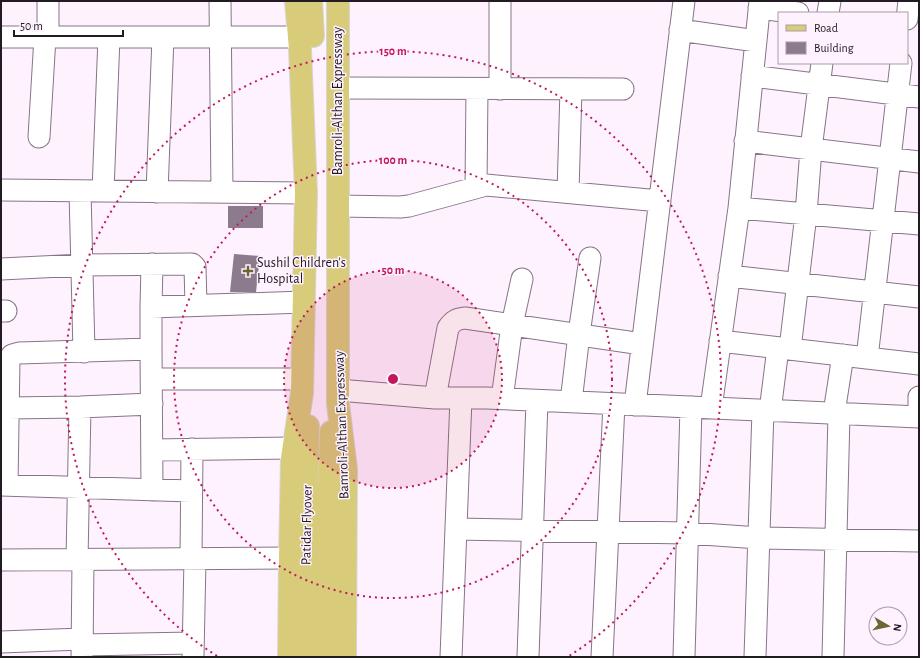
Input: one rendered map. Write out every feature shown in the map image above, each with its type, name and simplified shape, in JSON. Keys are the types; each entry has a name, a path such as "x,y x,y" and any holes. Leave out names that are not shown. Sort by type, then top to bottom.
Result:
{"main road":[{"path":"289,657 292,458 302,386 306,193 296,1"},
{"path":"304,309 316,280 319,198 311,1"},
{"path":"325,1 329,285 339,314"},
{"name":"Bamroli-Althan Expressway","path":"338,1 338,397 346,469 345,657"},
{"name":"Patidar Flyover","path":"302,386 308,429 305,657"},
{"name":"Patidar Flyover","path":"324,657 330,435 338,397"}],"street":[{"path":"39,137 48,1"},
{"path":"220,1 222,192"},
{"path":"500,1 500,89"},
{"path":"635,405 684,1"},
{"path":"828,12 830,1"},
{"path":"908,12 909,1"},
{"path":"684,657 688,534 701,408 720,341 739,208 760,4 794,12"},
{"path":"908,27 919,29"},
{"path":"680,30 756,41"},
{"path":"1,37 299,37"},
{"path":"103,191 109,37"},
{"path":"157,192 162,37"},
{"path":"755,657 759,538 767,410 784,348 798,284 806,214 811,149 822,64"},
{"path":"867,358 901,64"},
{"path":"752,76 919,97"},
{"path":"338,88 623,89"},
{"path":"476,187 477,89"},
{"path":"568,192 571,89"},
{"path":"745,141 919,162"},
{"path":"338,206 409,206 486,185 660,200"},
{"path":"1,190 306,193"},
{"path":"80,190 84,352"},
{"path":"739,208 919,224"},
{"path":"571,402 590,258"},
{"path":"152,264 152,490"},
{"path":"1,269 82,265 192,264 195,267 196,305"},
{"path":"729,276 919,297"},
{"path":"502,399 512,325 522,279"},
{"path":"151,307 196,305 304,309"},
{"path":"435,398 448,328 457,319 465,318 642,344"},
{"path":"720,341 919,364"},
{"path":"151,349 19,353 12,355 9,359 5,381 8,408 4,452 4,485 191,491"},
{"path":"833,657 837,414 843,355"},
{"path":"152,379 302,386"},
{"path":"338,397 502,399 919,417"},
{"path":"919,397 919,408"},
{"path":"451,657 461,398"},
{"path":"528,657 537,401"},
{"path":"8,408 152,404"},
{"path":"602,657 614,404"},
{"path":"80,407 78,488 82,647"},
{"path":"152,450 294,448"},
{"path":"8,647 82,647 152,651 193,650 191,491 192,449"},
{"path":"456,528 688,534 759,538 919,541"},
{"path":"1,560 290,558"}],"building":[{"path":"228,206 263,206 263,228 228,228"},
{"path":"234,254 260,256 256,292 230,292"}],"place":[{"name":"Sushil Children's Hospital","path":"248,271"}]}
